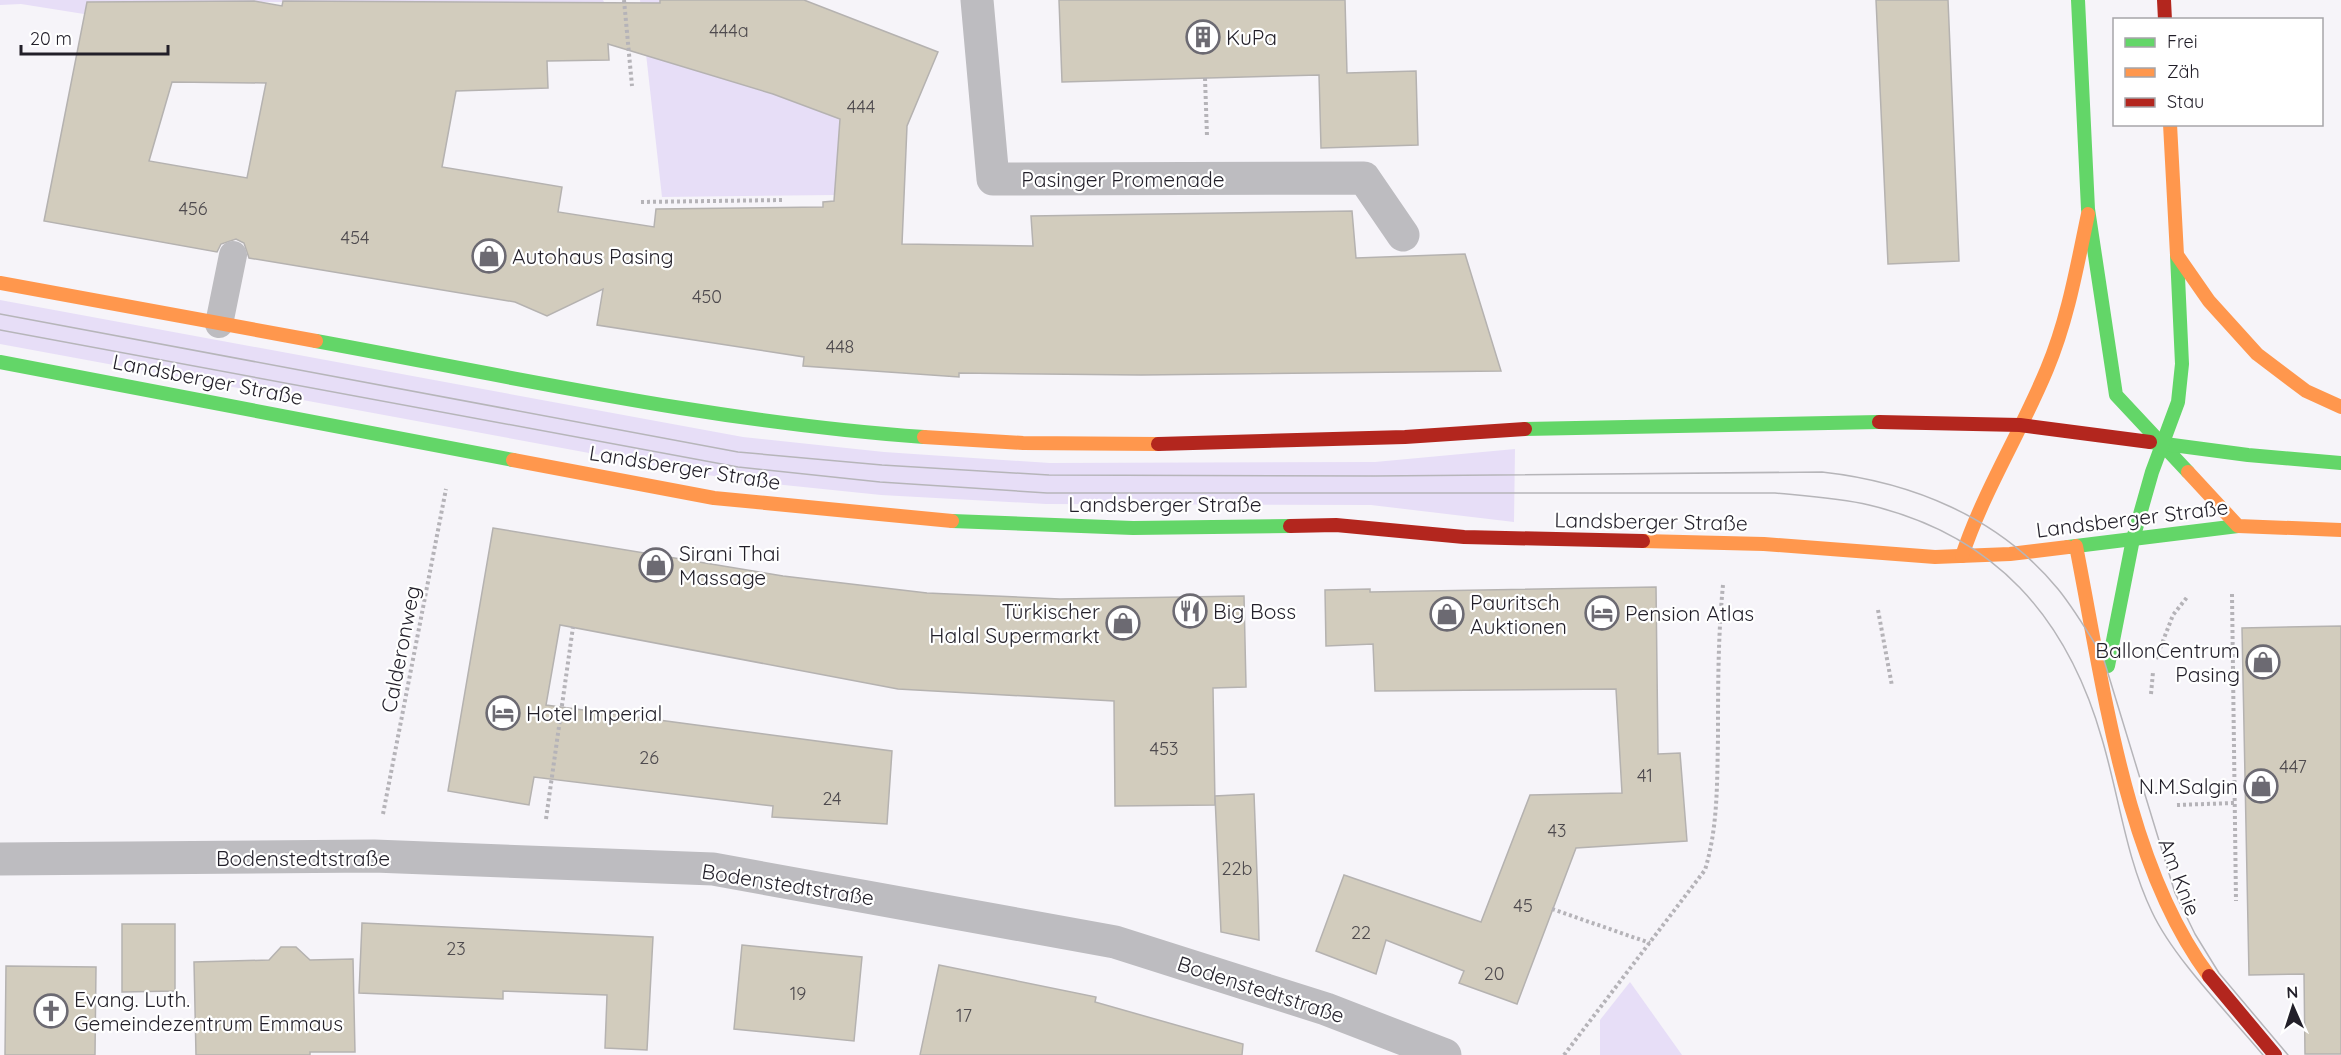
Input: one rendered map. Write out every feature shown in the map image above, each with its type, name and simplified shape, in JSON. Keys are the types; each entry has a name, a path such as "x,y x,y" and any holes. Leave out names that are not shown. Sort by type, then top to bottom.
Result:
{"street":[{"name":"Pasinger Promenade","path":"977,0 993,179 1364,178 1403,235"},
{"path":"2079,0 2088,209 2116,395 2163,442 2238,526"},
{"path":"2164,0 2165,18"},
{"name":"Am Knie","path":"2105,686 2113,630 2133,539 2178,402 2182,364 2170,126"},
{"path":"1962,556 1976,520 2057,343 2072,289 2088,209"},
{"path":"2176,255 2209,302 2257,354 2306,391 2341,407"},
{"path":"0,283 722,416 871,433 1023,443 1215,443 1405,437 1544,428 1929,421 2020,424 2248,455 2341,463"},
{"name":"Landsberger Straße","path":"0,362 714,498 943,521 1133,528 1336,525 1464,537 1764,544 1856,550 1900,556 1962,556 2076,546 2238,526 2341,530"},
{"name":"Am Knie","path":"2076,546 2136,821 2157,882 2179,932 2232,1006 2275,1055"},
{"name":"Bodenstedtstraße","path":"0,860 374,856 713,869 1115,942 1326,1009 1445,1055"}],"lane":[{"path":"219,324 232,255"}],"path":[{"path":"624,0 632,86"},
{"path":"1205,78 1206,112"},
{"path":"640,202 784,201"},
{"name":"Calderonweg","path":"374,856 455,447"},
{"path":"1564,1055 1705,870 1712,848 1717,806 1718,630 1724,579"},
{"path":"2232,594 2236,901"},
{"path":"2150,702 2154,662 2174,615 2188,596"},
{"path":"1878,610 1892,687"},
{"path":"544,831 573,627"},
{"path":"2169,805 2234,803"},
{"path":"1552,909 1650,943"}],"shaded area":[{"path":"0,0 603,0 604,2 87,2 84,14 21,4 0,5"},
{"path":"640,0 660,0 668,61 773,94 840,119 835,195 662,197"},
{"path":"0,300 743,437 884,452 1050,463 1375,462 1515,449 1514,522 1371,505 1046,504 881,495 735,480 0,344"},
{"path":"1630,982 1682,1055 1600,1055 1600,1020"}],"building":[{"path":"660,0 804,0 938,52 907,126 902,244 1033,246 1031,216 1352,211 1356,258 1465,254 1501,371 1141,375 959,373 959,377 803,366 804,357 597,325 603,289 547,316 515,302 249,258 244,243 236,239 221,244 217,252 44,221 87,2 254,1 282,6 283,1 660,3","holes":["608,44 773,94 840,119 834,201 823,202 823,207 656,209 654,227 558,212 562,187 442,167 456,91 548,88 547,61 609,60","172,82 266,83 247,178 149,161"]},
{"name":"KuPa","path":"1059,0 1345,0 1347,73 1416,71 1418,145 1321,148 1319,75 1062,82"},
{"path":"1876,0 1948,0 1959,261 1888,264"},
{"path":"493,528 783,576 927,593 1060,599 1244,596 1246,687 1213,688 1215,805 1115,806 1114,701 898,689 560,625 546,705 892,751 887,824 772,817 773,806 534,777 529,805 448,791"},
{"path":"1656,587 1658,754 1680,753 1687,841 1576,848 1517,1004 1459,983 1464,971 1386,940 1376,974 1316,951 1344,875 1481,922 1530,795 1622,793 1616,689 1375,691 1373,644 1326,646 1325,590 1370,589 1370,592"},
{"path":"2341,626 2341,1054 2305,1054 2304,974 2249,975 2242,628"},
{"path":"1254,794 1259,940 1221,932 1215,796"},
{"path":"362,923 653,937 647,1050 605,1048 607,995 503,991 503,999 359,993"},
{"path":"122,924 175,924 175,991 122,992"},
{"path":"742,945 862,957 854,1041 734,1029"},
{"path":"281,947 296,947 310,960 353,959 355,1052 310,1052 310,1055 196,1055 194,962 269,960"},
{"path":"939,965 1096,997 1095,1002 1243,1044 1242,1055 920,1055"},
{"name":"Evang. Luth. Gemeindezentrum Emmaus","path":"6,966 96,967 95,1055 5,1055"}],"tram line":[{"path":"0,314 738,452 882,465 1049,475 1374,476 1822,472 1889,484 1921,494 1952,507 2009,542 2035,564 2058,589 2076,614 2103,657 2175,893 2195,934 2219,973 2288,1055"},
{"path":"0,330 738,467 880,482 1047,493 1775,493 1869,505 1914,519 1954,537 1989,560 2020,588 2046,619 2069,655 2087,695 2102,739 2129,849 2152,912 2188,967 2263,1055"}],"traffic: fast":[{"path":"2078,0 2088,209 2116,395 2188,472"},
{"path":"2108,666 2133,539 2152,472 2178,402 2182,364 2177,255"},
{"path":"316,341 619,398 771,421 924,437"},
{"path":"0,362 513,460"},
{"path":"1525,429 1879,422"},
{"path":"2150,442 2248,455 2341,463"},
{"path":"952,521 1133,528 1290,526"},
{"path":"2068,547 2238,526"}],"traffic: slow":[{"path":"2170,126 2177,255 2209,301 2257,354 2306,391 2341,407"},
{"path":"1962,556 1981,508 2047,369 2061,331 2088,214"},
{"path":"0,283 316,341"},
{"path":"924,437 1023,443 1158,444"},
{"path":"513,460 714,498 952,521"},
{"path":"2188,472 2238,526 2341,530"},
{"path":"1643,541 1764,544 1935,557 2010,554 2068,547"},
{"path":"2076,546 2108,712 2137,827 2157,881 2180,931 2209,976"}],"traffic: jam":[{"path":"2164,0 2165,18"},
{"path":"1879,422 2020,425 2150,442"},
{"path":"1158,444 1405,437 1525,429"},
{"path":"1290,526 1336,525 1464,537 1643,541"},
{"path":"2209,976 2275,1055"}],"place":[{"name":"KuPa","path":"1203,37"},
{"name":"Autohaus Pasing","path":"489,256"},
{"name":"Sirani Thai Massage","path":"656,565"},
{"name":"Big Boss","path":"1190,611"},
{"name":"Pension Atlas","path":"1602,613"},
{"name":"Pauritsch Auktionen","path":"1447,614"},
{"name":"Türkischer Halal Supermarkt","path":"1123,623"},
{"name":"BallonCentrum Pasing","path":"2263,662"},
{"name":"Hotel Imperial","path":"503,713"},
{"name":"N.M.Salgin","path":"2261,786"},
{"name":"Evang. Luth. Gemeindezentrum Emmaus","path":"51,1011"}]}
